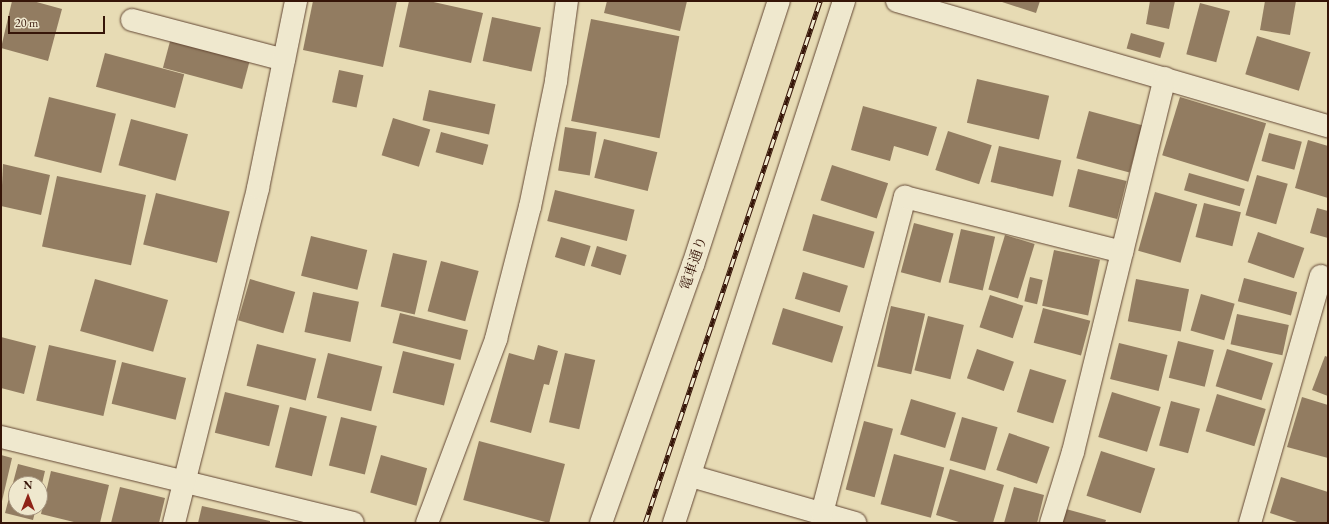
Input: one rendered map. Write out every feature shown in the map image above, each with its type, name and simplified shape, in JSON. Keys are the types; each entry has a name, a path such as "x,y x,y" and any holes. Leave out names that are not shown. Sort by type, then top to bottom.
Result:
{"street":[{"path":"174,523 258,188 296,1"},
{"path":"427,523 496,339 530,206 556,81 567,1"},
{"name":"電車通り","path":"601,523 693,265 778,1"},
{"path":"674,523 691,476 844,1"},
{"path":"897,1 1328,126"},
{"path":"132,20 284,60"},
{"path":"1051,523 1073,452 1166,78"},
{"path":"822,513 905,197 1122,252"},
{"path":"1250,523 1321,276"},
{"path":"1,437 184,480 353,523"},
{"path":"691,476 712,484 855,523"}],"building":[{"path":"12,1 33,1 62,9 48,61 1,48"},
{"path":"313,1 397,1 383,67 303,50"},
{"path":"409,1 429,1 483,13 471,63 399,47"},
{"path":"607,1 687,1 680,31 604,13"},
{"path":"999,1 1040,1 1036,13"},
{"path":"1150,1 1175,1 1169,29 1146,24"},
{"path":"1265,1 1296,1 1290,35 1260,30"},
{"path":"1200,3 1230,11 1216,62 1186,54"},
{"path":"492,17 541,27 532,71 483,61"},
{"path":"591,19 679,36 660,138 571,121"},
{"path":"1131,33 1165,43 1160,58 1127,48"},
{"path":"172,34 251,55 242,89 163,68"},
{"path":"1257,36 1311,52 1299,91 1245,74"},
{"path":"105,53 184,74 175,108 96,87"},
{"path":"339,70 363,75 357,107 332,102"},
{"path":"977,79 1049,96 1039,139 967,123"},
{"path":"429,90 496,104 489,134 423,120"},
{"path":"49,97 116,114 101,173 34,156"},
{"path":"1180,97 1266,123 1248,182 1162,155"},
{"path":"863,106 937,127 928,156 894,146 890,161 851,150"},
{"path":"1089,111 1142,125 1129,173 1076,158"},
{"path":"393,118 430,129 419,167 382,155"},
{"path":"131,119 188,134 176,181 119,165"},
{"path":"565,127 597,132 590,175 558,170"},
{"path":"948,131 992,145 979,184 935,170"},
{"path":"441,132 488,145 483,165 436,152"},
{"path":"1269,133 1302,142 1294,170 1261,161"},
{"path":"604,139 657,152 648,191 594,178"},
{"path":"1308,140 1328,146 1328,198 1295,188"},
{"path":"999,146 1061,160 1053,196 991,182"},
{"path":"3,164 50,175 41,215 1,206"},
{"path":"832,165 888,183 877,218 821,200"},
{"path":"1078,169 1127,181 1117,219 1069,207"},
{"path":"1189,173 1245,189 1240,206 1184,190"},
{"path":"1257,175 1288,184 1276,224 1245,215"},
{"path":"57,176 146,195 131,265 42,246"},
{"path":"555,190 635,210 627,241 547,221"},
{"path":"1155,192 1197,204 1180,263 1138,251"},
{"path":"156,193 230,211 217,263 143,244"},
{"path":"1204,203 1241,212 1232,246 1196,237"},
{"path":"1317,208 1328,211 1328,238 1310,233"},
{"path":"813,214 875,232 864,268 803,251"},
{"path":"914,223 954,234 940,283 901,272"},
{"path":"961,229 995,237 983,290 949,283"},
{"path":"1258,232 1304,248 1294,278 1248,262"},
{"path":"1005,235 1035,244 1018,299 988,290"},
{"path":"311,236 367,250 357,290 301,276"},
{"path":"561,237 591,246 585,266 555,257"},
{"path":"597,246 627,255 621,275 591,266"},
{"path":"1054,250 1100,260 1088,316 1042,306"},
{"path":"393,253 427,261 415,314 381,307"},
{"path":"441,261 479,271 465,321 428,311"},
{"path":"803,272 848,286 840,313 795,299"},
{"path":"1030,277 1043,280 1037,304 1024,301"},
{"path":"1244,278 1297,292 1291,315 1238,301"},
{"path":"95,279 168,300 153,352 80,331"},
{"path":"250,279 295,292 283,333 238,320"},
{"path":"1136,279 1189,289 1181,332 1128,321"},
{"path":"313,292 359,302 350,342 304,332"},
{"path":"1201,294 1235,304 1224,340 1191,331"},
{"path":"990,295 1023,306 1013,338 979,327"},
{"path":"891,306 925,314 911,374 877,366"},
{"path":"783,308 843,326 832,363 772,344"},
{"path":"1043,308 1090,321 1081,355 1034,343"},
{"path":"400,313 468,330 460,360 393,343"},
{"path":"1237,314 1289,325 1282,355 1231,344"},
{"path":"928,316 964,325 950,379 914,370"},
{"path":"1,337 36,346 24,394 1,388"},
{"path":"1178,341 1214,350 1205,387 1169,378"},
{"path":"1119,343 1168,355 1159,391 1110,379"},
{"path":"257,344 316,359 306,400 247,386"},
{"path":"49,345 116,361 103,416 36,401"},
{"path":"538,345 558,351 549,385 544,384 531,433 490,422 509,353 534,360"},
{"path":"977,349 1014,362 1004,391 967,378"},
{"path":"1227,349 1273,363 1262,400 1216,386"},
{"path":"403,351 454,364 444,406 393,393"},
{"path":"328,353 382,367 371,411 317,398"},
{"path":"565,353 595,360 579,429 549,422"},
{"path":"1325,356 1328,357 1328,396 1312,390"},
{"path":"122,362 186,378 176,420 112,404"},
{"path":"1030,369 1066,380 1053,423 1017,412"},
{"path":"225,392 279,406 269,446 215,433"},
{"path":"1112,392 1161,407 1147,452 1098,437"},
{"path":"1217,394 1266,409 1254,446 1206,431"},
{"path":"1302,397 1328,405 1328,458 1287,447"},
{"path":"911,399 956,413 945,448 900,434"},
{"path":"1171,401 1200,409 1188,453 1159,445"},
{"path":"290,407 327,416 312,476 275,467"},
{"path":"341,417 377,426 365,474 329,466"},
{"path":"962,417 998,427 985,470 950,460"},
{"path":"864,421 893,429 875,497 846,490"},
{"path":"1009,433 1050,447 1037,484 996,470"},
{"path":"479,441 565,464 549,523 463,500"},
{"path":"1101,451 1155,469 1141,513 1086,496"},
{"path":"894,454 944,467 931,518 881,504"},
{"path":"1,455 12,458 2,501 1,501"},
{"path":"381,455 427,468 416,506 370,492"},
{"path":"18,464 45,471 44,476 15,476"},
{"path":"950,469 1004,485 993,523 962,523 936,515"},
{"path":"51,471 109,485 100,523 78,523 48,516 48,484"},
{"path":"1281,477 1328,492 1328,523 1300,523 1270,513"},
{"path":"120,487 165,498 159,523 111,523"},
{"path":"1014,487 1044,495 1037,523 1004,523"},
{"path":"8,502 8,514 5,513"},
{"path":"202,506 270,521 270,523 198,523"},
{"path":"1066,509 1106,520 1105,523 1062,523"},
{"path":"17,516 34,516 33,520"}],"railway":[{"path":"645,523 820,1"}]}
